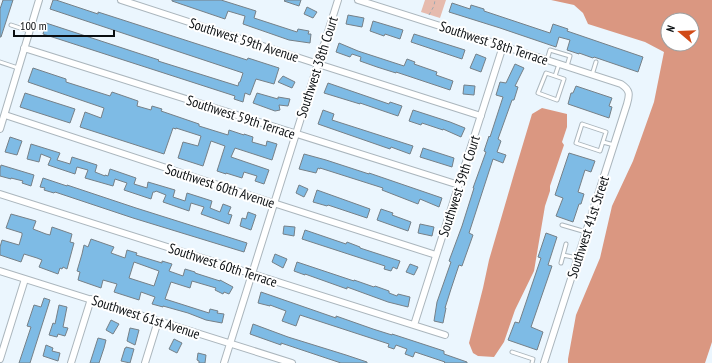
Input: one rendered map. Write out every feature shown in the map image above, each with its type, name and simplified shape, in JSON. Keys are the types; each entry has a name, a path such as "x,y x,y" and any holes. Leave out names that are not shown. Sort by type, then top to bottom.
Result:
{"street":[{"path":"0,129 39,0"},
{"name":"Southwest 59th Avenue","path":"121,0 481,116"},
{"name":"Southwest 38th Court","path":"224,363 338,0"},
{"name":"Southwest 58th Terrace","path":"358,0 621,84 628,90"},
{"name":"Southwest 39th Court","path":"414,325 503,46"},
{"name":"Southwest 59th Terrace","path":"24,48 459,185"},
{"name":"Southwest 41st Street","path":"544,363 614,145 629,95 628,90"},
{"name":"Southwest 60th Avenue","path":"5,115 274,204 436,255"},
{"name":"Southwest 60th Terrace","path":"0,194 445,335"},
{"name":"Southwest 61st Avenue","path":"0,271 292,363"},
{"path":"0,359 25,279"},
{"path":"71,363 91,299"},
{"path":"145,363 158,321"}],"lane":[{"path":"11,26 29,31"},
{"path":"548,60 550,50 570,56 567,67"},
{"path":"0,62 18,68"},
{"path":"592,75 596,62"},
{"path":"555,76 559,64"},
{"path":"546,73 555,76 564,79 557,100 538,93 546,73"},
{"path":"582,124 606,132 603,142 600,151 576,144 582,124"},
{"path":"603,142 614,145"},
{"path":"562,225 586,232"},
{"path":"560,263 566,244"},
{"path":"563,255 577,258"},
{"path":"512,352 533,359 532,363"}],"path":[{"path":"429,15 434,6 435,0"}],"shaded area":[{"path":"425,0 446,0 440,18 421,12"},
{"path":"551,0 712,0 712,342 705,363 568,363 576,315 600,258 612,206 633,161 654,102 664,52 700,52 700,12 660,12 660,50 645,42 588,24 583,13 574,5"},
{"path":"542,108 567,114 567,127 562,142 564,145 545,206 534,271 515,310 504,342 494,357 478,356 473,353 469,343 489,260 532,114"}],"building":[{"path":"3,0 13,0 0,37 0,9"},
{"path":"53,0 98,14 98,12 247,60 248,58 279,68 274,84 256,79 250,95 245,93 243,102 234,99 235,96 43,34 46,23 238,86 243,73 50,9"},
{"path":"172,0 221,0 256,11 254,18 297,32 298,29 309,31 308,34 311,34 310,43 289,40 243,24 245,16 228,11 225,19"},
{"path":"301,0 299,6 284,1"},
{"path":"452,3 470,9 471,5 484,9 484,11 550,33 553,24 568,29 567,31 643,57 638,72 594,57 593,58 567,50 570,40 559,37 556,47 449,12"},
{"path":"307,7 317,12 313,18 304,14"},
{"path":"348,15 364,18 362,27 346,24"},
{"path":"373,21 403,30 400,39 385,34 384,36 370,31"},
{"path":"414,34 465,50 462,59 411,42"},
{"path":"339,43 358,51 404,66 407,59 415,62 414,64 437,72 436,75 453,81 450,90 360,61 361,57 352,54 350,57 336,52"},
{"path":"476,54 486,58 481,72 470,68"},
{"path":"515,64 524,68 515,86 518,87 514,100 512,100 498,139 501,141 497,152 506,155 503,163 493,159 469,233 473,235 462,266 459,265 445,308 443,323 434,321 437,302 451,262 449,261 462,226 473,188 486,152 484,151 503,97 496,95 500,82 506,83"},
{"path":"33,68 66,79 66,82 110,96 112,92 138,101 137,106 151,110 152,106 162,109 161,111 199,124 199,126 228,135 229,130 244,134 253,137 252,142 266,146 267,141 277,144 272,160 235,148 231,157 269,170 264,184 255,181 257,176 244,172 242,178 217,171 225,146 211,141 203,166 178,158 183,142 198,146 201,136 176,128 173,128 164,154 80,127 85,112 101,118 104,108 28,82"},
{"path":"283,76 295,82 292,88 278,82"},
{"path":"328,83 389,104 390,102 402,106 398,116 324,93"},
{"path":"464,85 475,86 474,95 463,94"},
{"path":"576,86 612,98 609,106 612,107 609,118 568,104 571,93 573,93"},
{"path":"25,93 75,109 70,123 20,107"},
{"path":"257,93 278,99 278,97 290,99 288,106 279,105 280,110 275,111 253,103"},
{"path":"323,110 334,114 332,120 413,146 410,154 391,147 390,149 318,124"},
{"path":"413,110 465,128 461,137 443,129 409,121"},
{"path":"10,137 22,141 17,155 5,152"},
{"path":"31,144 60,153 57,160 70,164 72,157 97,165 95,172 105,176 108,176 110,169 136,178 134,184 147,188 148,182 175,190 173,197 185,201 187,193 212,201 210,208 220,212 223,204 231,207 228,214 232,215 229,224 201,214 204,207 191,203 189,211 163,202 166,195 156,191 153,192 151,199 124,190 127,183 115,179 113,186 85,178 88,170 77,167 75,174 48,165 51,158 41,154 39,162 27,159"},
{"path":"423,148 454,158 452,167 420,157"},
{"path":"569,153 595,161 591,172 585,170 578,192 584,194 573,222 556,216 563,198 555,195"},
{"path":"304,154 369,173 442,198 439,207 420,199 418,204 382,190 383,188 320,168 318,168 316,173 299,169"},
{"path":"1,165 34,175 31,186 22,183 23,181 0,176"},
{"path":"43,178 247,243 244,252 55,192 44,190 45,188 40,187"},
{"path":"299,185 308,189 304,197 296,193"},
{"path":"317,190 370,209 367,218 328,205 313,202"},
{"path":"381,209 411,222 408,231 377,220"},
{"path":"248,212 256,215 251,230 240,226 242,218 246,219"},
{"path":"11,214 36,221 33,229 46,234 50,235 52,227 72,234 70,242 74,243 67,269 63,267 62,269 60,268 58,274 39,267 42,260 37,258 24,254 21,262 0,255 2,240 19,245 22,235 22,233 6,228"},
{"path":"420,224 434,227 432,236 418,233"},
{"path":"284,226 295,227 294,236 283,234"},
{"path":"305,230 346,244 347,242 360,248 400,261 397,269 393,267 391,271 384,269 385,266 302,239"},
{"path":"546,233 557,237 548,265 552,266 531,327 543,332 537,350 508,340 515,322 519,323 541,258 538,257"},
{"path":"91,239 114,247 111,253 125,258 127,250 137,253 136,255 162,263 162,261 172,264 169,271 183,276 185,269 220,280 233,287 229,294 224,292 223,294 215,290 216,288 192,281 190,288 171,282 165,299 209,313 210,309 218,311 217,313 224,314 222,323 206,320 188,313 152,304 155,297 141,292 139,300 114,292 117,284 103,280 101,288 78,280 80,272 77,271 84,245 88,247","holes":["134,262 159,271 154,286 129,278"]},
{"path":"275,254 287,259 283,268 272,262"},
{"path":"297,262 354,281 374,287 375,286 389,291 389,293 397,296 398,294 410,297 408,307 388,302 347,287 347,289 294,271"},
{"path":"410,264 418,267 414,275 406,272"},
{"path":"261,292 336,318 336,316 444,351 444,354 467,363 444,363 445,362 415,352 413,357 405,354 407,349 396,345 394,349 388,347 389,344 300,315 296,326 282,321 286,311 270,305 258,303"},
{"path":"44,298 50,300 30,363 19,363 31,327 27,326 34,305 41,307"},
{"path":"59,305 67,307 63,327 68,328 65,336 58,334 57,337 49,335 53,323 55,324"},
{"path":"111,320 119,324 113,334 106,330"},
{"path":"253,324 367,363 341,363 281,343 281,345 250,334"},
{"path":"130,328 139,330 135,345 127,341"},
{"path":"98,338 106,340 104,348 99,363 90,363"},
{"path":"174,339 182,343 177,353 169,349"},
{"path":"46,345 53,348 52,351 60,353 58,361 43,356"},
{"path":"126,347 134,349 130,363 121,361"},
{"path":"198,353 206,355 205,363 199,363 197,360"}]}
